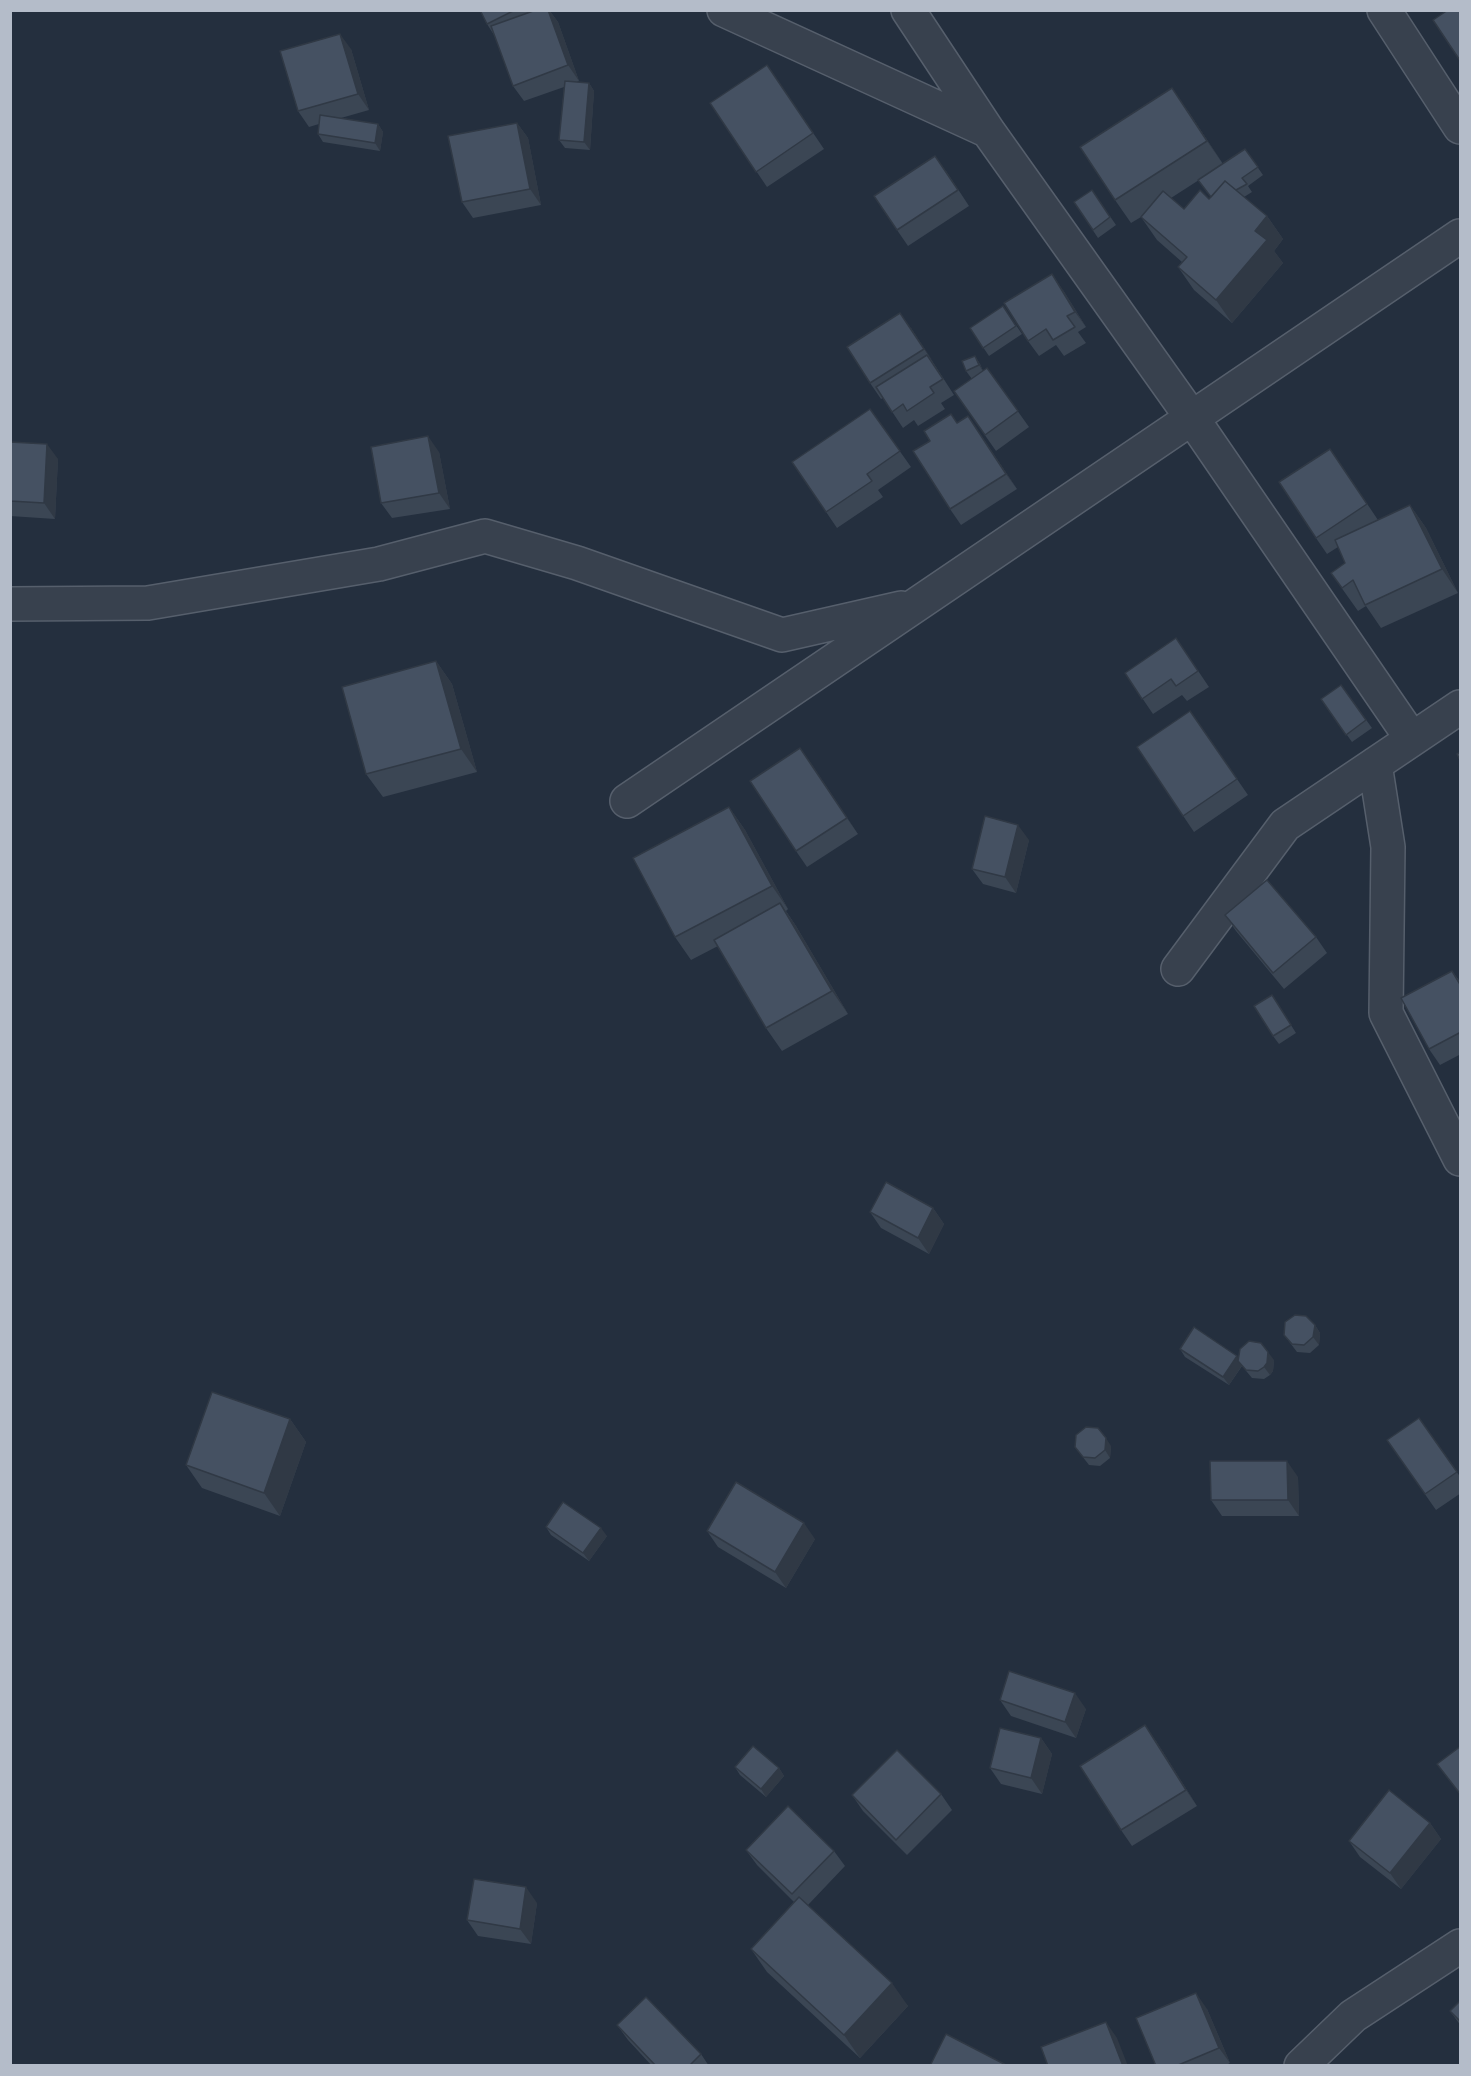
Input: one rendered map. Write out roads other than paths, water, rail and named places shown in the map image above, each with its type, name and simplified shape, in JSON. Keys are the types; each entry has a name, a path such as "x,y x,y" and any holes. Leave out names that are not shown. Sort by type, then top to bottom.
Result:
{"street":[{"path":"724,10 988,131"},
{"path":"908,10 988,131 1192,418 1412,739"},
{"path":"1384,10 1461,127"},
{"path":"627,801 1461,236"},
{"path":"10,604 148,603 379,564 485,536 577,563 782,635 919,604"},
{"path":"1178,969 1285,825 1461,707"},
{"path":"1375,764 1388,847 1386,1013 1461,1159"},
{"path":"1301,2066 1353,2016 1461,1946"}]}
